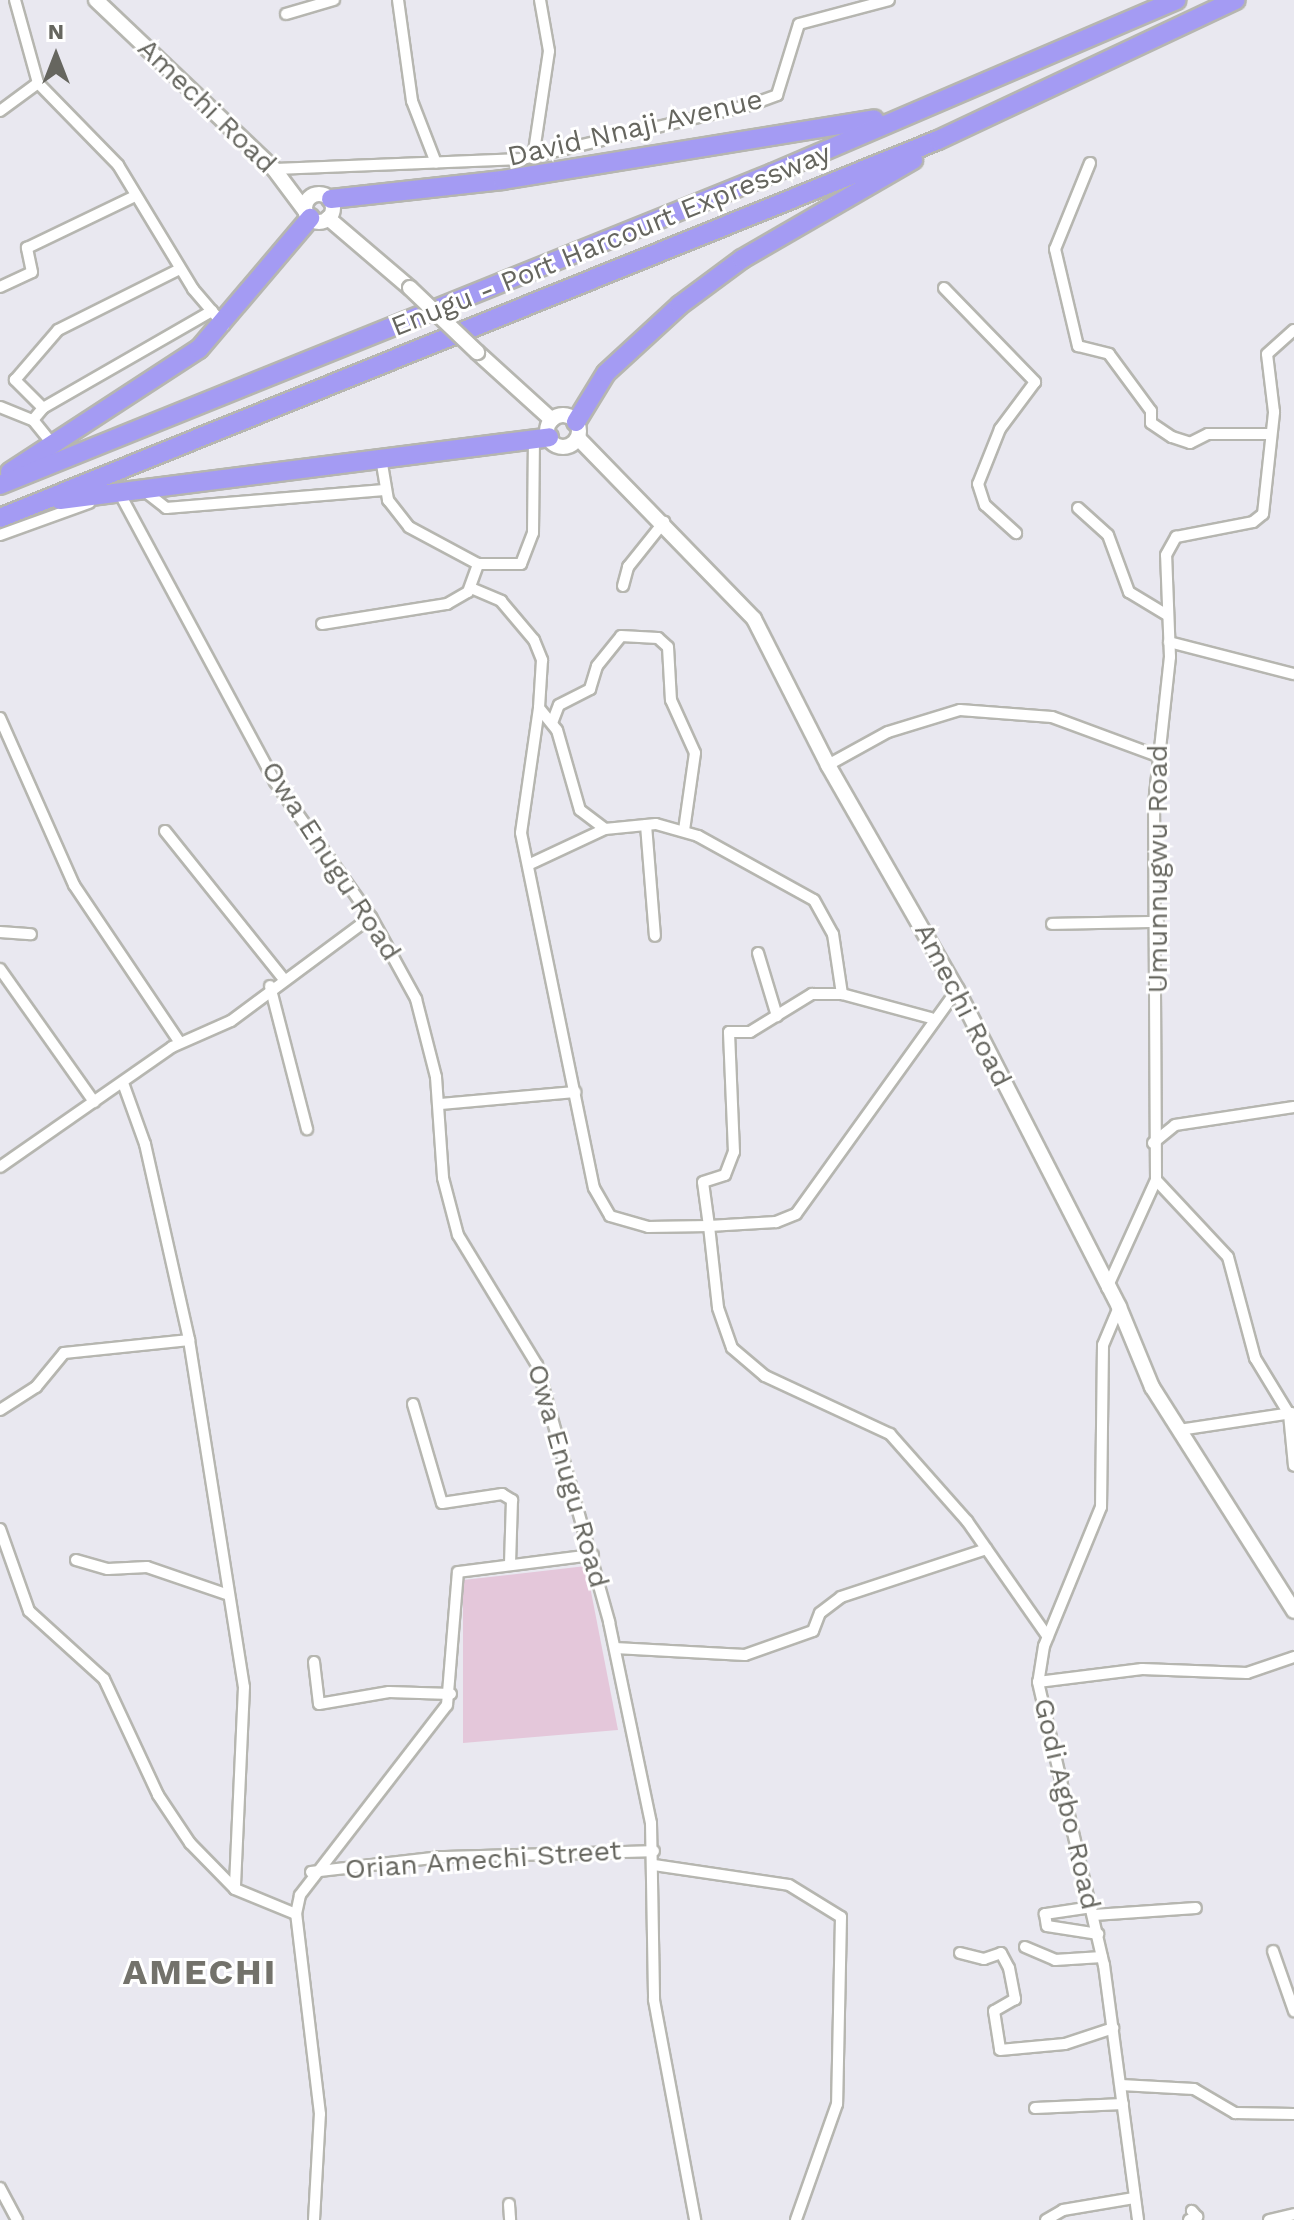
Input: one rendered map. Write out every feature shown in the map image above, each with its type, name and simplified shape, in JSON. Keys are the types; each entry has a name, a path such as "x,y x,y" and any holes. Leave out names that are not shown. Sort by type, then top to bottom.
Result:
{"highway":[{"path":"0,485 1177,0"},
{"name":"Enugu - Port Harcourt Expressway","path":"0,518 938,140 1236,0"},
{"path":"0,478 148,388 218,318 319,208 800,136 931,103"},
{"path":"577,430 606,373 680,305 938,140"},
{"path":"42,502 381,458 545,433"}],"main road":[{"name":"Amechi Road","path":"96,0 278,174"},
{"path":"278,174 319,208"},
{"path":"278,174 410,288 477,352 545,433 565,447 577,430"},
{"name":"Amechi Road","path":"577,430 754,619 828,765 957,990 1119,1307 1132,1348 1179,1430 1294,1611"},
{"path":"545,433 577,430"}],"street":[{"path":"15,0 38,83 108,152 180,269 218,318 43,408 33,420"},
{"path":"286,14 334,0"},
{"path":"398,0 412,101 436,163"},
{"path":"533,158 549,51 540,0"},
{"name":"David Nnaji Avenue","path":"278,174 533,158 777,95 799,24 889,0"},
{"path":"0,111 38,83"},
{"path":"1090,163 1055,249 1078,346 1109,354 1151,411 1151,423 1172,437 1190,443 1208,434 1271,434"},
{"path":"0,287 32,272 27,248 135,196"},
{"path":"43,408 15,380 58,330 180,269"},
{"path":"944,288 1035,382 1000,429 978,484 985,505 1016,533"},
{"name":"Umunnugwu Road","path":"1156,1180 1152,1144 1158,922 1155,755 1169,642 1168,546 1185,533 1259,519 1271,434 1271,368 1267,354 1294,330"},
{"path":"0,407 33,420 53,445"},
{"path":"381,458 384,490 409,527 478,564 527,561 545,433"},
{"path":"0,535 133,491 166,508 384,490"},
{"name":"Owa Enugu Road","path":"133,491 275,782 371,917 416,999 440,1104 443,1178 458,1235 528,1343 593,1555 615,1648 654,1851 654,2000 695,2220"},
{"path":"1078,508 1108,535 1129,592 1167,615"},
{"path":"623,586 628,567 664,522"},
{"path":"322,624 435,607 471,588 478,564"},
{"path":"471,588 501,601 534,640 542,660 539,708 520,818 594,1188 610,1216 648,1227 776,1222 796,1214 931,1018 957,990"},
{"path":"552,723 559,705 590,689 597,666 621,636 658,638 668,647 671,700 695,753 684,830"},
{"path":"1169,642 1294,674"},
{"path":"539,708 552,723 580,810 605,829"},
{"path":"828,765 888,732 960,710 1052,717 1155,755"},
{"path":"0,718 74,885 180,1043"},
{"path":"528,865 605,829 646,825 684,830 814,900 833,934 842,994"},
{"path":"646,825 655,936"},
{"path":"165,831 282,977"},
{"path":"0,1167 180,1043 231,1021 282,977 371,917"},
{"path":"1052,924 1158,922"},
{"path":"0,932 31,934"},
{"path":"758,953 777,1016"},
{"path":"0,969 94,1102"},
{"path":"270,986 307,1129"},
{"path":"931,1018 842,994 812,994 750,1032 729,1032 734,1152 725,1175 703,1182 718,1308 732,1348 783,1388 890,1434 986,1549 1048,1637"},
{"path":"123,1083 145,1144 189,1340 226,1594 244,1687 235,1889"},
{"path":"440,1104 575,1092"},
{"path":"1152,1144 1175,1125 1294,1107"},
{"path":"1107,1288 1156,1180 1228,1257 1255,1358 1292,1412 1294,1466"},
{"name":"Godi Agbo Road","path":"1119,1307 1103,1345 1101,1507 1048,1637 1038,1682 1098,1934 1138,2220"},
{"path":"0,1410 36,1387 64,1353 189,1340"},
{"path":"413,1404 442,1503 502,1494 512,1500 510,1564"},
{"path":"1179,1430 1292,1412"},
{"path":"0,1529 29,1611 104,1679 158,1795 207,1864 235,1889 296,1914"},
{"path":"615,1648 745,1655 813,1631 820,1613 841,1597 986,1549"},
{"path":"314,1662 319,1704 389,1692 451,1694 455,1577 463,1569 593,1555"},
{"path":"76,1560 108,1569 147,1567 226,1594"},
{"path":"1038,1682 1142,1669 1247,1673 1294,1657"},
{"name":"Orian Amechi Street","path":"314,2220 320,2114 296,1914 311,1872 358,1825 451,1694"},
{"name":"Orian Amechi Street","path":"311,1872 441,1857 654,1851"},
{"path":"654,1865 789,1885 841,1917 837,2104 796,2220"},
{"path":"1098,1934 1047,1926 1045,1914 1196,1908"},
{"path":"1025,1947 1055,1960 1102,1957"},
{"path":"1273,1951 1294,2011"},
{"path":"960,1953 984,1959 1001,1953 1009,1968 1015,1999 994,2011 1000,2050 1065,2044 1113,2028"},
{"path":"1121,2085 1194,2089 1235,2113 1294,2114"},
{"path":"1035,2108 1123,2104"},
{"path":"0,2188 17,2220"},
{"path":"1046,2220 1063,2210 1134,2198"},
{"path":"509,2204 510,2220"},
{"path":"1269,2220 1294,2214"}],"shaded area":[{"path":"586,1566 618,1730 463,1743 463,1580"}],"district":[{"name":"AMECHI","path":"200,1973"}]}
